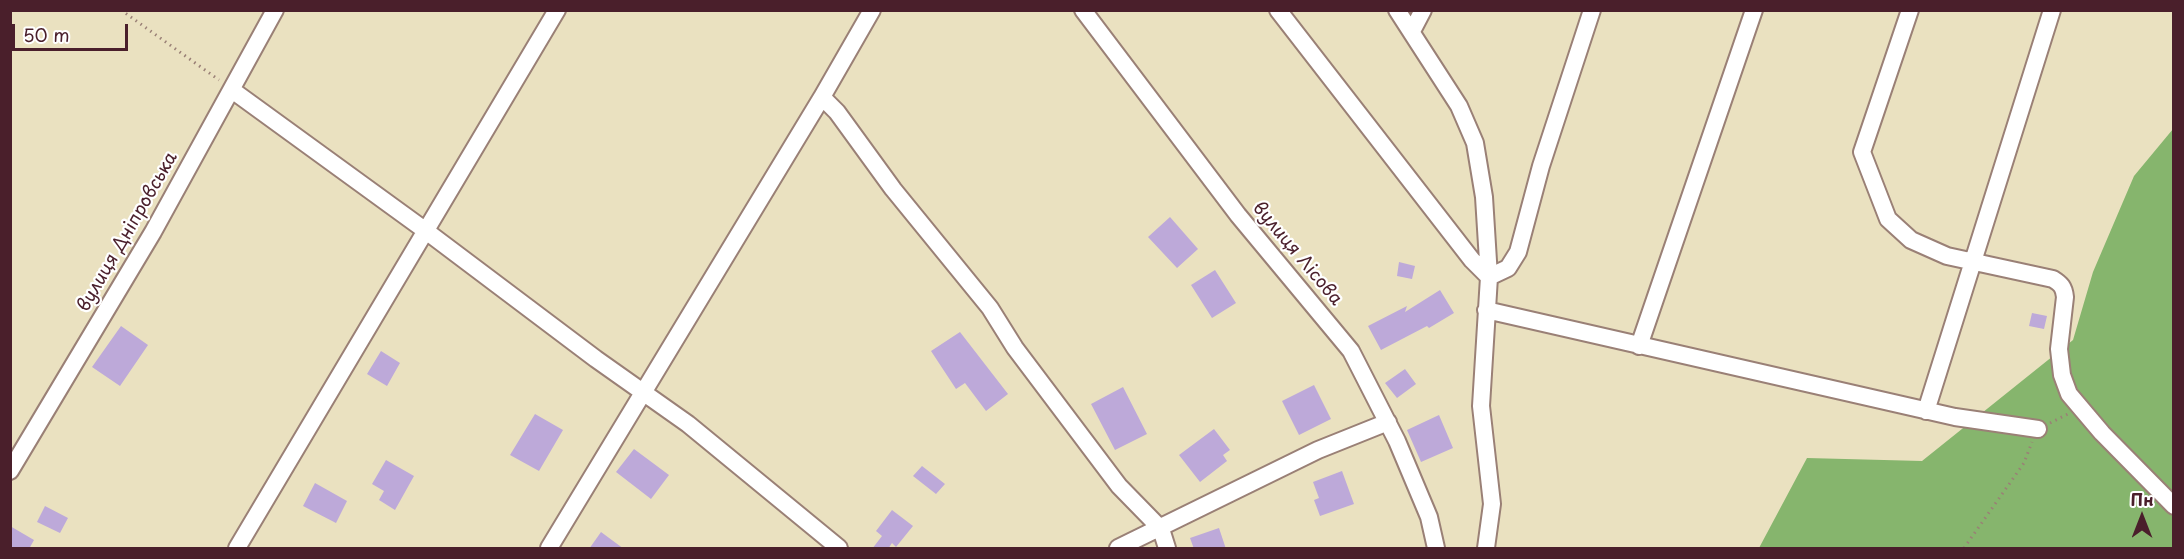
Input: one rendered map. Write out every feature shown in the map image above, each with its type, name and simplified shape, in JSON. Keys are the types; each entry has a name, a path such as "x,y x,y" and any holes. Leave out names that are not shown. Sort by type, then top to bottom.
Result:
{"street":[{"name":"вулиця Дніпровська","path":"10,471 153,232 276,10"},
{"path":"237,549 557,10"},
{"path":"549,549 822,97 872,10"},
{"name":"вулиця Лісова","path":"1083,10 1239,215 1351,351 1388,422 1429,517 1436,549"},
{"path":"1278,10 1472,260 1489,277"},
{"path":"1397,10 1429,63 1459,106 1475,143 1484,198 1489,277 1481,406 1492,504 1486,549"},
{"path":"1412,32 1423,10"},
{"path":"1489,277 1501,274 1508,268 1518,252 1541,166 1592,10"},
{"path":"1639,346 1754,10"},
{"path":"1910,10 1862,156 1888,219 1911,240 1947,256 2053,279 2064,289 2059,349 2062,375 2069,394 2079,408 2174,506"},
{"path":"1926,411 2052,10"},
{"path":"232,90 426,231 596,359 688,424 839,549"},
{"path":"822,97 837,112 893,189 990,308 1015,348 1119,486 1161,529 1167,549"},
{"path":"1486,310 1926,411 2038,429"},
{"path":"1118,549 1318,450 1388,422"}],"path":[{"path":"121,10 232,90"},
{"path":"1964,549 2024,463 2038,429 2079,408"}],"green space":[{"path":"2173,129 2173,548 1759,548 1807,458 1922,461 2073,340 2093,272 2134,176"}],"building":[{"path":"1170,217 1198,249 1177,268 1148,237"},
{"path":"1399,262 1415,266 1412,279 1397,276"},
{"path":"1215,270 1236,303 1212,318 1191,285"},
{"path":"1440,290 1454,313 1429,328 1427,326 1381,350 1368,326 1407,306 1405,312"},
{"path":"2032,313 2047,316 2044,329 2029,326"},
{"path":"121,326 148,345 120,386 92,367"},
{"path":"960,332 1008,394 986,411 965,383 956,389 931,351"},
{"path":"381,351 400,363 387,386 367,374"},
{"path":"1405,369 1416,384 1397,398 1385,383"},
{"path":"1314,385 1331,419 1299,435 1282,401"},
{"path":"1123,387 1147,434 1115,450 1091,404"},
{"path":"535,414 563,430 539,471 510,455"},
{"path":"1439,415 1453,448 1421,462 1407,430"},
{"path":"1214,429 1230,450 1223,455 1227,461 1200,482 1179,455"},
{"path":"634,449 669,475 651,499 616,472"},
{"path":"386,460 414,476 395,510 379,500 384,491 372,484"},
{"path":"922,466 945,484 936,494 913,476"},
{"path":"1342,471 1354,504 1320,516 1314,500 1319,498 1313,482"},
{"path":"315,483 347,501 336,523 303,506"},
{"path":"45,506 68,518 60,533 37,522"},
{"path":"892,510 913,526 896,547 892,543 888,549 872,549 882,536 876,531"},
{"path":"10,526 34,540 29,549 10,549"},
{"path":"1219,528 1226,549 1194,549 1190,538"},
{"path":"601,532 624,549 589,549"}]}
